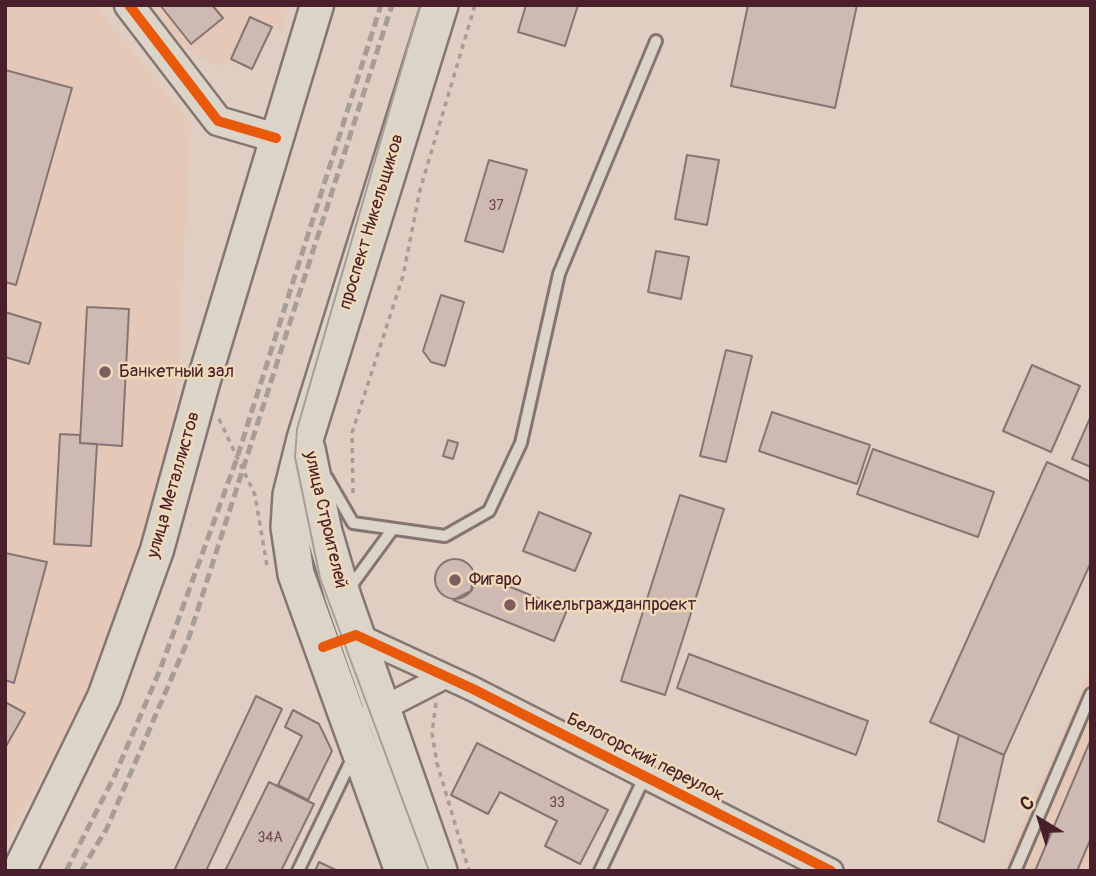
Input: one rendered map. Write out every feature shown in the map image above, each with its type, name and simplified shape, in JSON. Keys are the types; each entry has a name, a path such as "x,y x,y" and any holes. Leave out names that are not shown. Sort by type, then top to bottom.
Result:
{"main road":[{"name":"улица Металлистов","path":"19,871 104,697 158,550 203,383 317,5"},
{"name":"проспект Никельщиков","path":"305,439 440,5"},
{"name":"улица Строителей","path":"305,439 324,532 356,635 403,871"},
{"name":"улица Строителей","path":"305,439 291,495 289,527 296,574 323,647 378,746 439,871"}],"street":[{"path":"129,5 218,121 276,138"},
{"path":"309,611 343,597"},
{"path":"323,647 356,635"},
{"name":"Белогорский переулок","path":"356,635 831,871"},
{"path":"378,746 444,677"}],"lane":[{"path":"305,439 353,523 445,536 489,511 521,443 559,274 656,41"},
{"path":"343,597 392,530"},
{"path":"1015,871 1091,694"},
{"path":"298,871 350,763 378,746"},
{"path":"600,871 644,778"}],"path":[{"path":"353,523 352,433 403,276 420,190 475,5"},
{"path":"444,677 435,706 432,733 437,763 469,871"}],"shaded area":[{"path":"5,5 94,5 191,123 174,443 133,576 77,715 5,842"},
{"path":"150,5 288,5 281,31 271,27 252,69 231,59 219,67 179,45"},
{"path":"1091,666 1091,871 1002,871"}],"building":[{"path":"160,5 212,5 223,18 191,44"},
{"path":"526,5 578,5 565,46 518,32"},
{"path":"748,5 857,5 835,108 731,86"},
{"path":"250,17 272,27 252,69 231,59"},
{"path":"5,70 72,88 16,285 5,282"},
{"path":"687,155 719,160 707,225 675,219"},
{"path":"489,160 527,170 503,252 465,241"},
{"path":"656,251 689,257 681,299 648,292"},
{"path":"441,295 464,302 445,366 431,362 423,351"},
{"name":"Банкетный зал","path":"87,307 129,309 122,446 80,443"},
{"path":"5,312 41,323 29,364 5,357"},
{"path":"726,350 752,356 726,462 700,456"},
{"path":"1032,365 1080,386 1051,452 1003,431"},
{"path":"772,412 870,445 857,484 759,451"},
{"path":"1091,416 1091,467 1072,459"},
{"path":"60,434 80,435 80,443 97,444 91,546 54,544"},
{"path":"448,440 458,443 453,459 443,456"},
{"path":"873,449 994,492 978,537 857,494"},
{"path":"1047,462 1091,482 1091,562 1004,755 930,722"},
{"path":"680,495 724,509 665,695 621,681"},
{"path":"539,512 591,533 575,571 523,551"},
{"path":"5,553 47,562 14,683 5,680"},
{"name":"Фигаро","path":"455,559 463,560 469,565 474,571 474,587 469,593 463,598 455,599 447,598 441,593 436,587 435,579 436,571 441,565 447,560"},
{"name":"Никельгражданпроект","path":"474,572 567,610 554,641 453,600 471,591"},
{"path":"689,654 868,721 856,755 677,688"},
{"path":"256,696 282,709 206,871 174,871"},
{"path":"5,702 25,713 5,748"},
{"path":"293,710 319,724 332,751 308,800 278,785 302,736 285,727"},
{"path":"959,735 1004,755 984,842 938,821"},
{"path":"1091,739 1091,838 1077,871 1035,871"},
{"path":"477,743 608,810 580,864 545,846 557,821 500,792 488,814 451,795"},
{"path":"269,782 314,804 281,871 225,871"},
{"path":"319,862 338,871 315,871"}],"tram line":[{"path":"420,5 297,429 295,457 320,578 429,871"}],"railway":[{"path":"66,871 115,775 160,670 237,458 381,5"},
{"path":"81,871 107,828 188,640 392,5"}],"cycle path":[{"path":"129,5 218,121 276,138"},
{"path":"323,647 356,635 473,689 831,871"}],"place":[{"name":"Банкетный зал","path":"105,372"},
{"name":"Фигаро","path":"455,580"},
{"name":"Никельгражданпроект","path":"510,605"}]}
